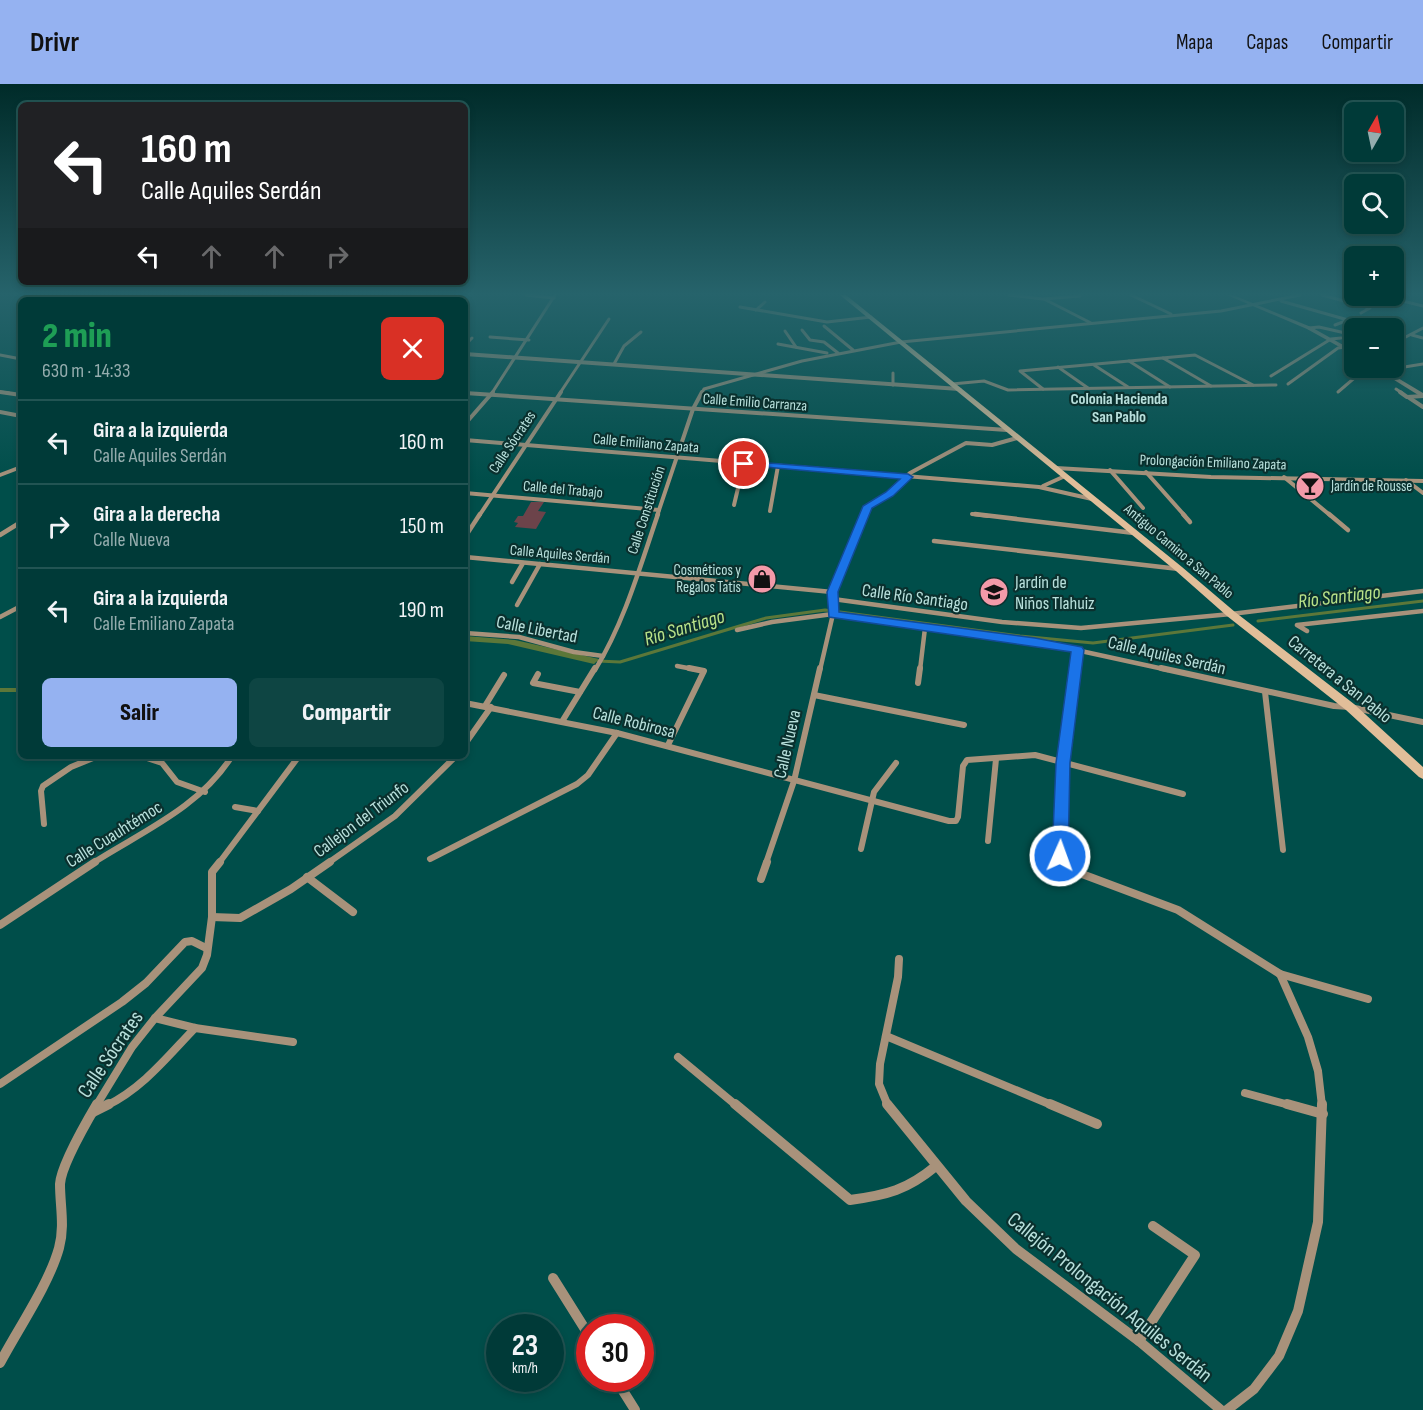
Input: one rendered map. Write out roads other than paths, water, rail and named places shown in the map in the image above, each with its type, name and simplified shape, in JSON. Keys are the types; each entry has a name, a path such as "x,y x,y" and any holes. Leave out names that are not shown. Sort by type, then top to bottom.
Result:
{"main road":[{"name":"Antiguo Camino a San Pablo","path":"919,357 1231,614"},
{"name":"Carretera a San Pablo","path":"1231,614 1350,707 1423,774"}],"street":[{"path":"468,421 491,395 517,357 959,389"},
{"name":"Calle Sócrates","path":"468,532 585,357"},
{"path":"614,364 618,357"},
{"name":"Calle Constitución","path":"563,720 603,657 638,573 693,409 704,389 748,374 818,357"},
{"path":"1044,390 1020,371 1175,357"},
{"path":"1199,357 1254,385"},
{"path":"1271,376 1302,357"},
{"path":"1288,384 1326,357"},
{"path":"1163,358 1212,386"},
{"path":"1129,361 1171,387"},
{"path":"1093,364 1128,388"},
{"path":"1404,366 1423,364"},
{"path":"1058,367 1088,389"},
{"path":"893,373 893,385"},
{"path":"1404,376 1423,388"},
{"path":"1338,392 1354,378"},
{"path":"1394,378 1423,396"},
{"path":"952,384 984,381 1008,390 1276,385"},
{"path":"1396,389 1423,407"},
{"path":"0,392 18,395"},
{"name":"Calle Emilio Carranza","path":"468,393 1007,430"},
{"path":"1407,397 1423,396"},
{"path":"0,412 18,415"},
{"path":"832,595 868,506 889,494 910,473 966,443 992,445 1017,438"},
{"name":"Calle Emiliano Zapata","path":"468,440 1040,487 1092,499"},
{"path":"734,505 744,464"},
{"path":"771,510 778,466"},
{"path":"0,475 18,468"},
{"name":"Prolongación Emiliano Zapata","path":"1056,468 1211,477 1423,481"},
{"path":"1110,470 1143,508"},
{"path":"1146,472 1190,522"},
{"name":"Calle Emiliano Zapata","path":"1040,487 1065,476"},
{"path":"1283,477 1348,530"},
{"path":"1405,480 1423,492"},
{"name":"Calle del Trabajo","path":"468,494 659,510"},
{"path":"972,514 1134,533"},
{"path":"0,535 18,524"},
{"path":"934,541 1179,569"},
{"name":"Calle Aquiles Serdán","path":"468,557 638,573 832,595"},
{"path":"512,582 523,563"},
{"path":"517,605 540,564"},
{"name":"Calle Río Santiago","path":"832,595 992,620 1081,628 1231,614 1423,591"},
{"name":"Calle Nueva","path":"761,879 794,781 835,605 832,595"},
{"path":"0,617 18,608"},
{"path":"1307,631 1296,625 1423,611"},
{"name":"Calle Aquiles Serdán","path":"737,630 772,622 833,614 1035,641 1265,692 1423,722"},
{"path":"918,683 925,628"},
{"name":"Calle Libertad","path":"468,633 510,636 603,657"},
{"path":"1078,650 1063,763 1060,856 1063,863 1074,871 1178,910 1280,974 1368,999"},
{"path":"668,746 704,671 677,666"},
{"path":"538,674 533,683 580,692"},
{"path":"468,739 504,675"},
{"path":"1265,692 1283,850"},
{"path":"814,694 964,725"},
{"name":"Calle Robirosa","path":"468,703 563,720 617,733 870,801 956,821 965,762 996,759"},
{"path":"430,859 577,784 588,775 617,733"},
{"path":"988,841 996,759 1035,755 1183,794"},
{"path":"44,824 41,791 43,786 71,767 91,759"},
{"path":"149,759 162,764 177,782 205,792"},
{"name":"Calle Cuauhtémoc","path":"0,925 115,849 173,816 205,792 230,759"},
{"name":"Calle Sócrates","path":"0,1362 50,1270 59,1248 63,1224 60,1181 92,1113 132,1047 155,1018 202,968 212,917 212,872 297,759"},
{"name":"Callejon del Triunfo","path":"212,917 240,918 252,913 307,877 395,816 453,759"},
{"path":"861,849 870,801 878,782 896,763"},
{"path":"235,807 258,811"},
{"path":"307,877 353,912"},
{"path":"0,1084 122,1002 146,983 186,942 192,941 206,948"},
{"name":"Callejón Prolongación Aquiles Serdán","path":"899,960 898,977 880,1064 879,1084 888,1107 966,1201 1016,1249 1139,1341 1221,1410"},
{"path":"1227,1410 1254,1389 1279,1356 1298,1311 1318,1222 1323,1113 1318,1071 1308,1037 1280,974"},
{"path":"155,1018 195,1028 293,1042"},
{"path":"92,1113 127,1096 140,1086 195,1028"},
{"path":"886,1036 1097,1124"},
{"path":"678,1057 850,1200 892,1195 917,1183 936,1166"},
{"path":"1245,1093 1323,1113"},
{"path":"1139,1341 1195,1255 1153,1226"},
{"path":"553,1278 576,1315"},
{"path":"624,1392 635,1410"}],"waterway":[{"name":"Río Santiago","path":"1258,621 1423,601"},
{"name":"Río Santiago","path":"598,661 620,662 766,618 825,610 1020,636 1093,643 1233,625"},
{"name":"Río Santiago","path":"0,690 18,690"}],"place":[{"name":"Jardín de Rousse","path":"1310,486"},
{"name":"Cosméticos y Regalos Tatis","path":"762,579"},
{"name":"Jardín de Niños Tlahuiz","path":"994,592"}],"district":[{"name":"Colonia Hacienda San Pablo","path":"1119,407"}]}
